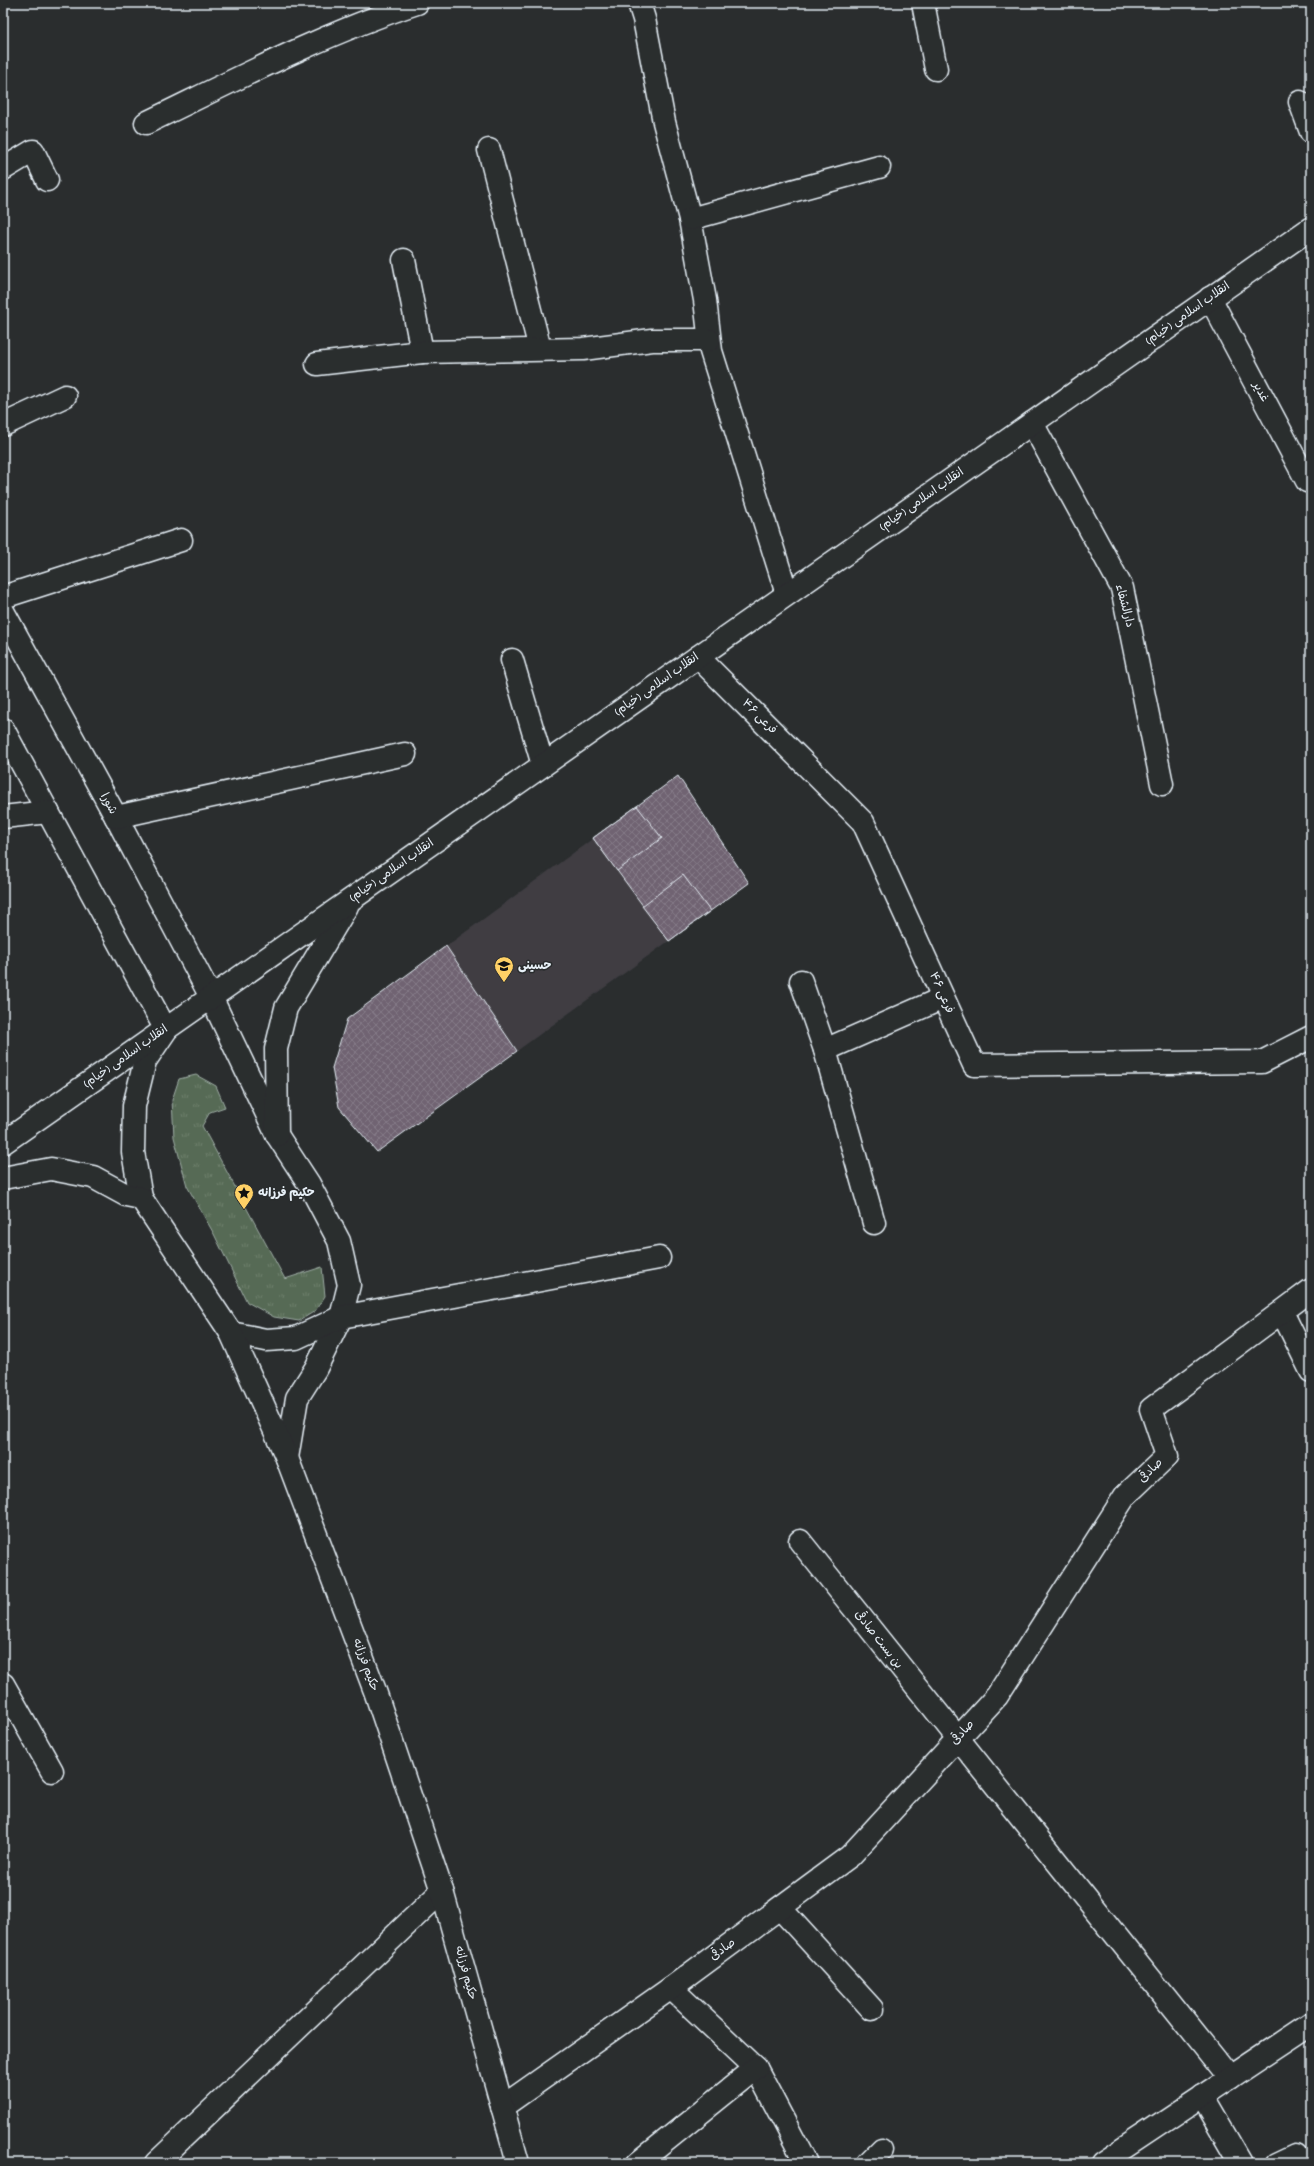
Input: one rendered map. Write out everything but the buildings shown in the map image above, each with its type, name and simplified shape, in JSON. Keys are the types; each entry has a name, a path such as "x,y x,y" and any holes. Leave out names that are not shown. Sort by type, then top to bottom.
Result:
{"street":[{"path":"146,123 269,64 369,19 417,3"},
{"path":"639,3 644,19 664,122 690,219 705,300 711,351 787,594"},
{"path":"923,3 936,68"},
{"path":"1300,102 1311,132"},
{"path":"489,150 540,349"},
{"path":"3,169 33,151 47,180"},
{"path":"690,219 879,167"},
{"name":"انقلاب اسلامی (خیام)","path":"3,1143 1311,228"},
{"path":"404,260 422,352"},
{"name":"غدیر","path":"1210,298 1307,481 1311,479"},
{"path":"317,364 422,352 583,349 652,340 709,340"},
{"path":"3,425 65,396"},
{"name":"دارالشفاء","path":"1032,423 1122,588 1162,784"},
{"path":"3,597 181,540"},
{"name":"شورا","path":"3,611 116,817 211,997 277,1135 309,1184 338,1241 350,1285 341,1318 316,1368 297,1398 287,1458"},
{"name":"فرعی ۴۶","path":"698,657 863,822 974,1065 1262,1062 1311,1037"},
{"path":"512,660 543,765"},
{"path":"3,729 166,1030 145,1061 134,1106 133,1152 141,1198 126,1195 93,1177 51,1169 3,1178"},
{"path":"116,817 404,754"},
{"path":"3,817 48,812"},
{"path":"277,1135 276,1049 286,1008 352,899"},
{"path":"801,981 825,1050 874,1223"},
{"path":"825,1050 943,998"},
{"name":"حکیم فرزانه","path":"141,1198 231,1333 287,1458 375,1691 442,1890 517,2162"},
{"path":"231,1333 266,1340 296,1338 341,1318 659,1258"},
{"name":"صادقی","path":"502,2107 671,1988 850,1856 997,1696 1125,1496 1167,1456 1151,1409 1311,1290"},
{"path":"1282,1312 1311,1371"},
{"name":"بن بست صادقی","path":"800,1541 957,1739 1230,2078"},
{"path":"3,1684 52,1771"},
{"path":"156,2163 442,1890"},
{"path":"780,1908 872,2009"},
{"path":"671,1988 756,2068 806,2163"},
{"path":"1102,2163 1311,2024"},
{"path":"638,2163 756,2068"},
{"path":"1202,2096 1241,2163"}],"shaded area":[{"name":"حسینی","path":"678,776 749,883 377,1152 339,1107 332,1068 347,1019"}],"green space":[{"name":"حکیم فرزانه","path":"196,1075 216,1086 225,1107 210,1112 202,1126 285,1279 322,1267 325,1296 315,1311 299,1321 274,1317 247,1302 214,1234 187,1186 174,1137 172,1100 179,1079"}],"place":[{"name":"حسینی","path":"504,983"},
{"name":"حکیم فرزانه","path":"244,1210"}]}
